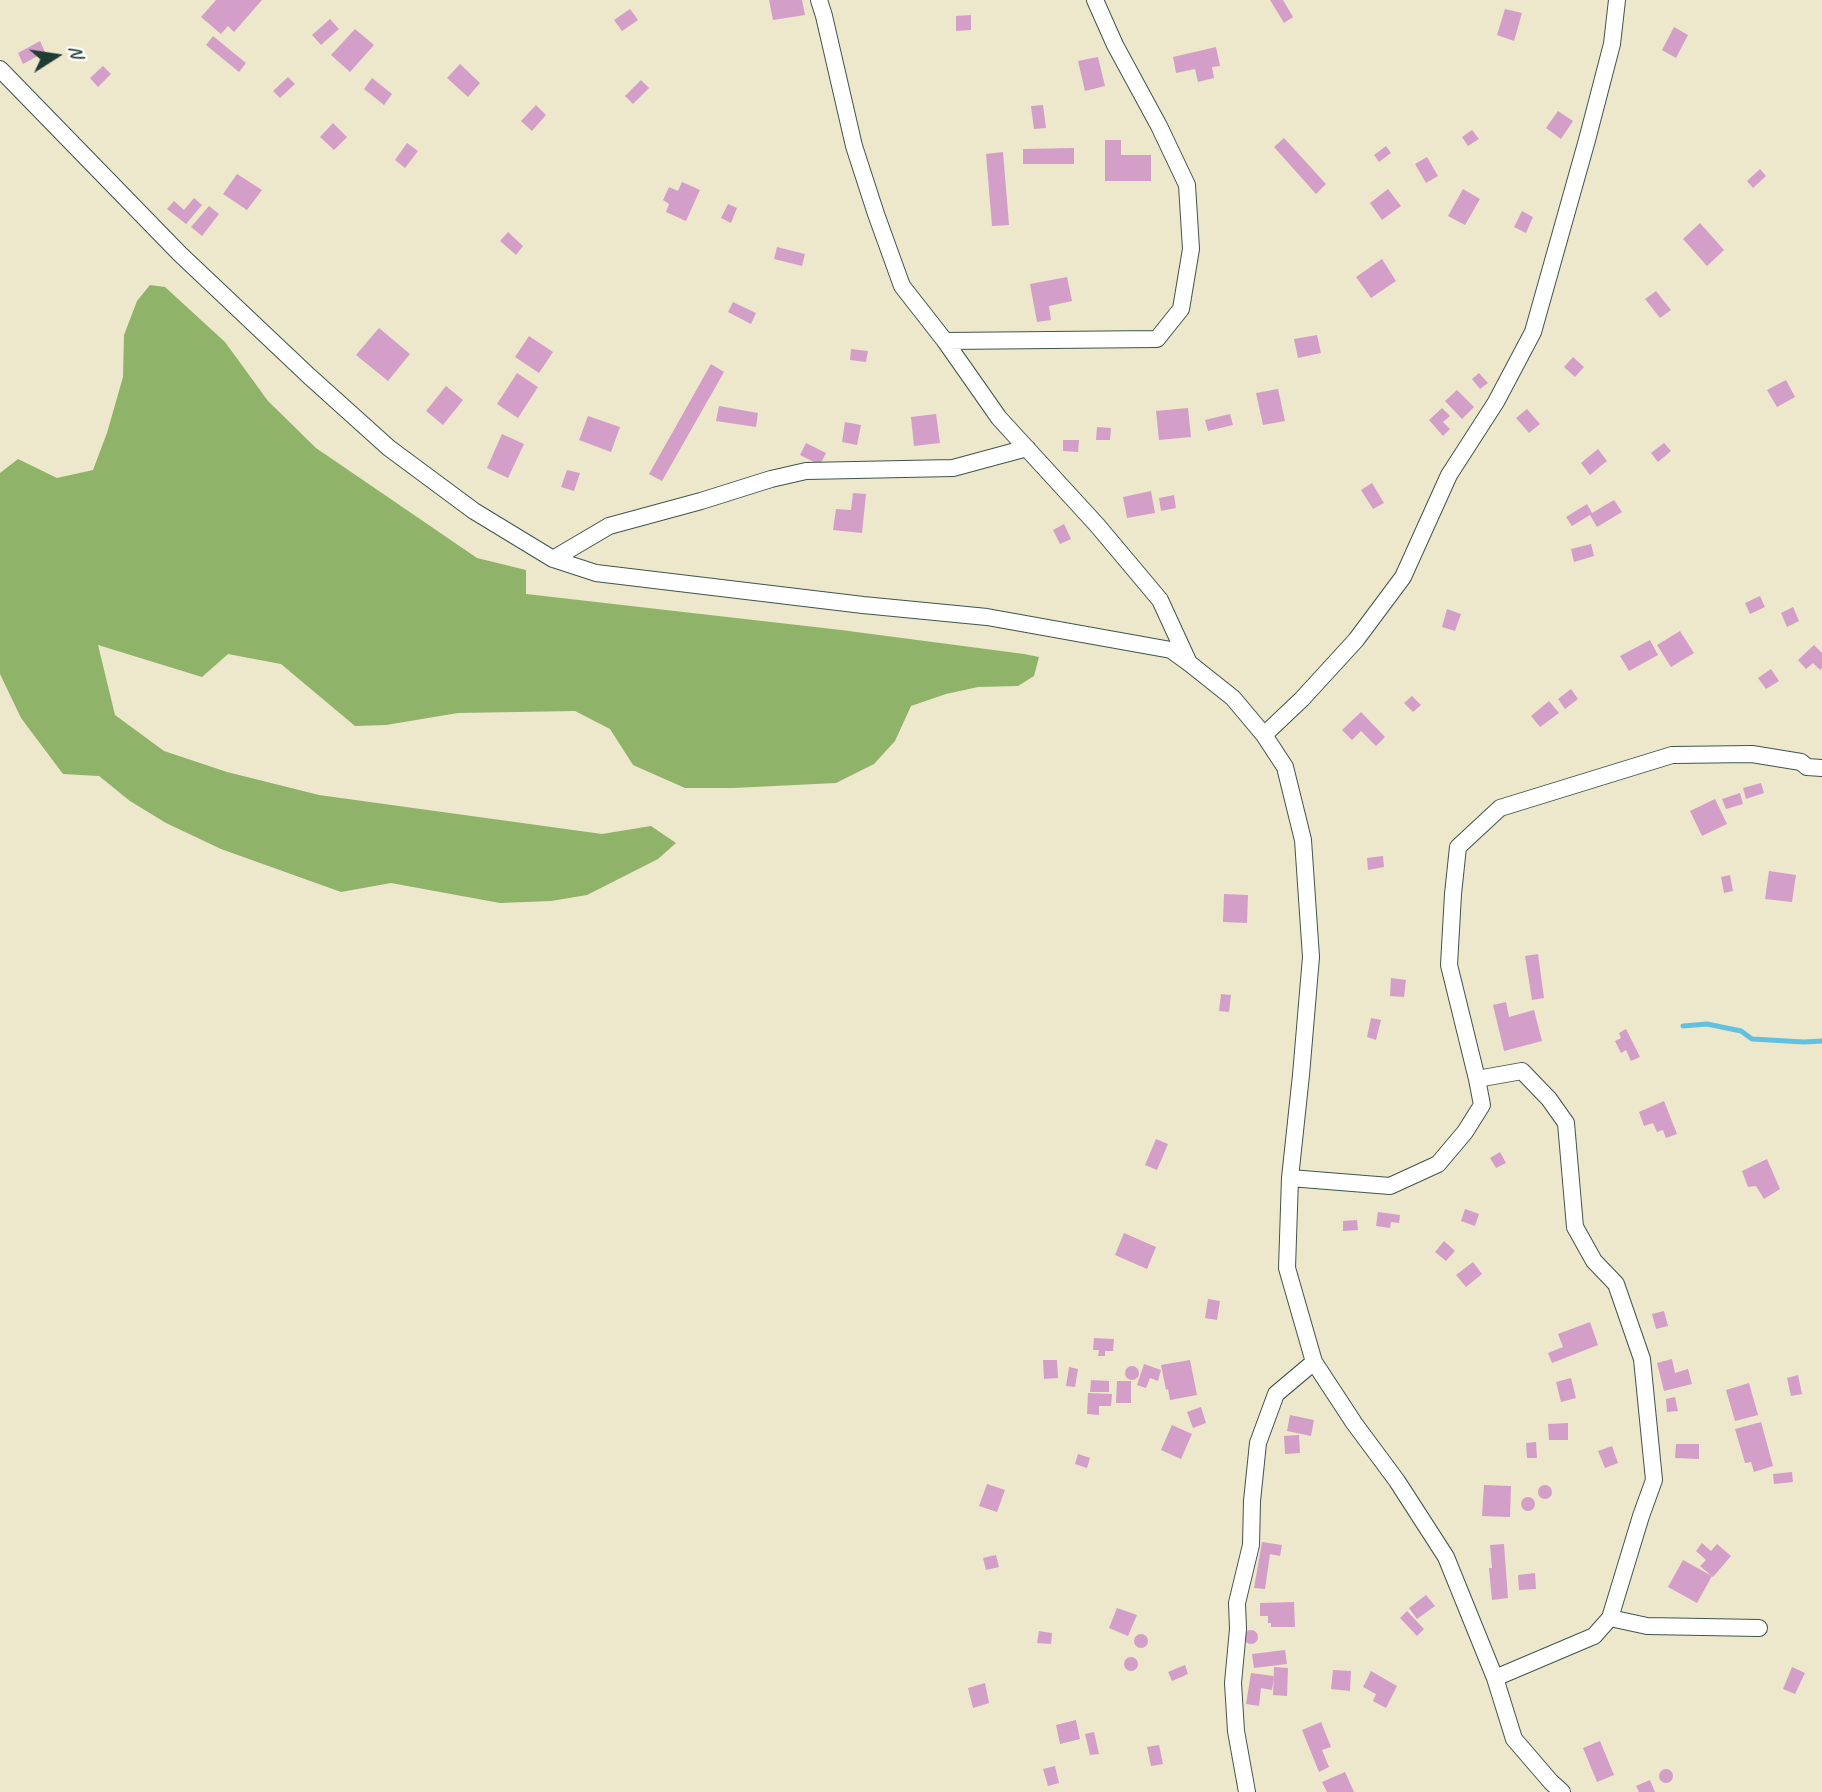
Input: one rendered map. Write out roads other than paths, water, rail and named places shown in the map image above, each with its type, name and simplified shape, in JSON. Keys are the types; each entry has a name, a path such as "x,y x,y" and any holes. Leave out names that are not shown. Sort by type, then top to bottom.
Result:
{"street":[{"path":"819,0 854,145 902,286 999,418 1097,525 1160,600 1189,663"},
{"path":"945,341 1157,339 1181,309 1191,250 1187,185 1115,45 1095,0"},
{"path":"1264,735 1302,699 1356,640 1403,578 1449,475 1496,402 1533,332 1612,44 1617,0"},
{"path":"0,69 180,254 389,448 474,511 553,559 596,573 987,617 1171,650 1233,698 1264,735 1285,766 1303,840 1311,957 1290,1178 1287,1268 1314,1362 1446,1557 1495,1678 1514,1739 1562,1792"},
{"path":"553,559 609,526 771,479 806,471 953,468 1027,448"},
{"path":"1290,1178 1390,1186 1438,1164 1465,1132 1482,1105 1449,965 1453,894 1458,847 1500,808 1672,754 1752,754 1822,768"},
{"path":"1477,1079 1522,1071 1549,1099 1566,1122 1575,1227 1594,1261 1616,1284 1642,1359 1654,1480 1610,1618 1594,1636 1495,1678"},
{"path":"1247,1792 1236,1731 1233,1683 1238,1629 1237,1603 1251,1545 1258,1443 1276,1394 1314,1362"},
{"path":"1610,1618 1647,1626 1759,1628"}],"waterway":[{"path":"1683,1026 1707,1024 1741,1031 1752,1039 1822,1041"}]}
